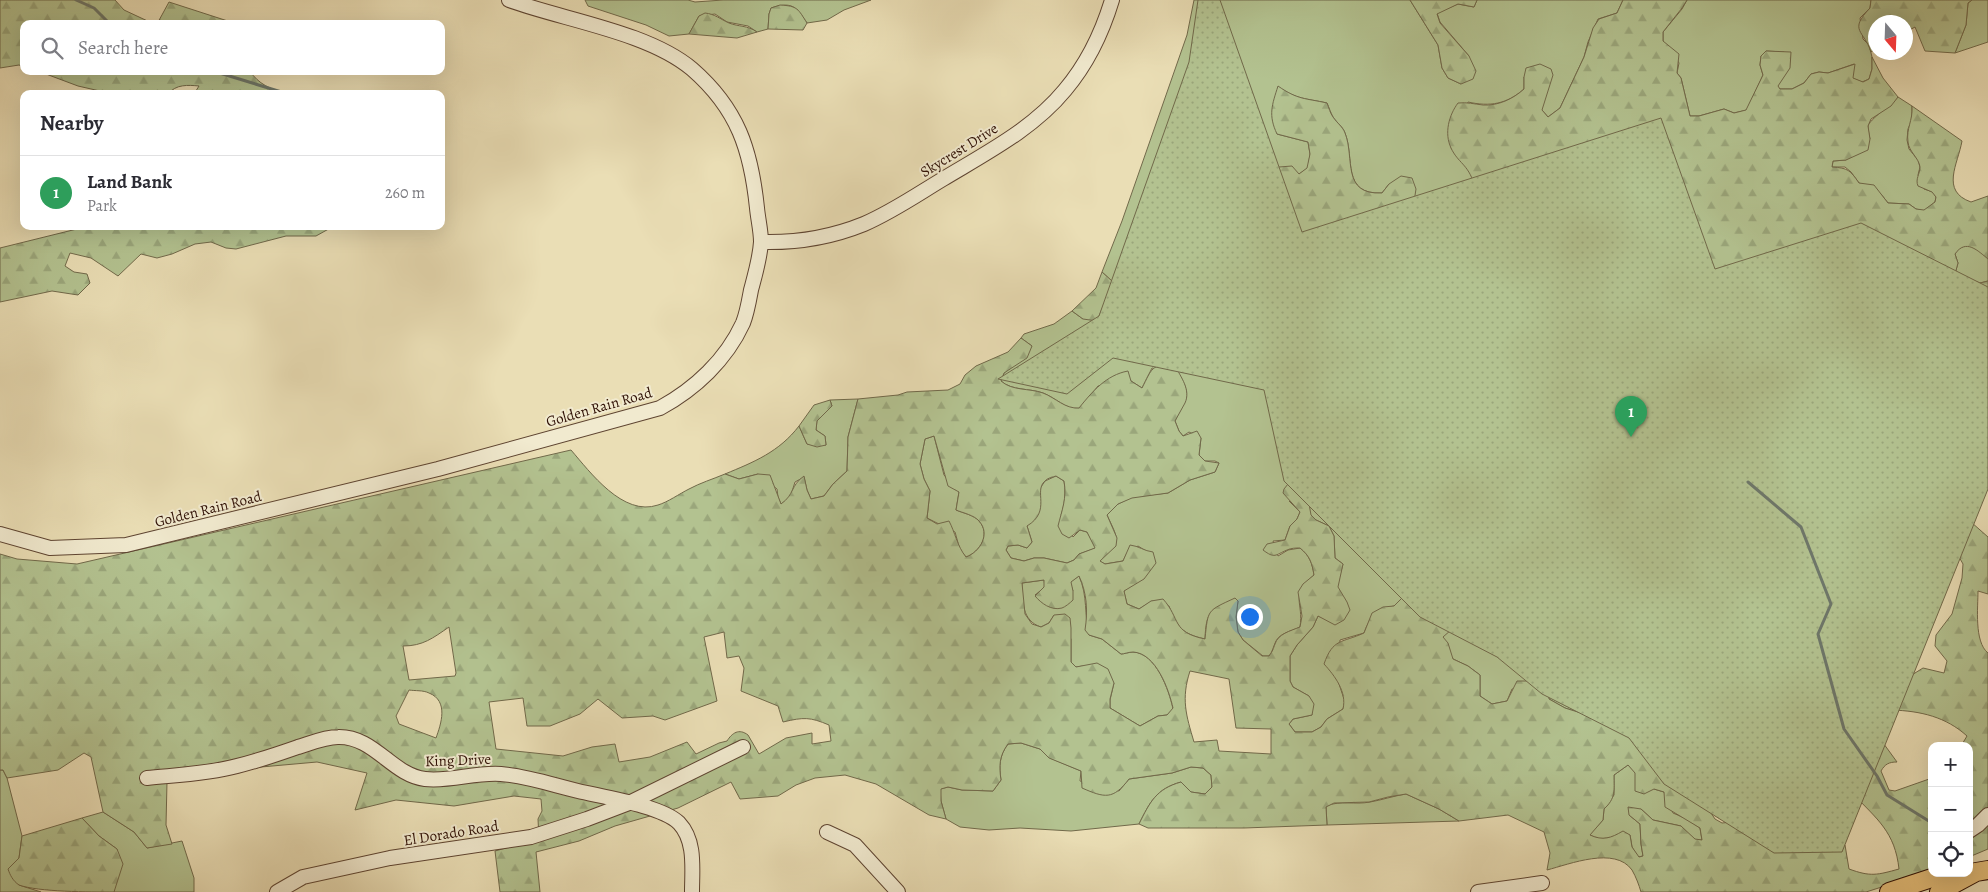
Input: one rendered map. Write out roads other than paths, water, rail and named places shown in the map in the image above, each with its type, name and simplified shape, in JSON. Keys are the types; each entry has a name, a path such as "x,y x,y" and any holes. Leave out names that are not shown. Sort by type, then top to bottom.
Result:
{"main road":[{"path":"1973,865 1988,859"},
{"path":"1940,892 1969,875 1988,870"},
{"path":"1888,892 1935,877"},
{"path":"1940,892 1988,882"}],"street":[{"name":"Golden Rain Road","path":"0,534 50,548 126,546 438,469 660,408 680,397 718,362 743,322 761,242 750,157 739,129 728,109 691,68 670,54 644,42 509,0"},
{"name":"Skycrest Drive","path":"761,242 828,236 865,224 997,147 1030,124 1051,106 1075,78 1094,47 1112,0"},
{"name":"King Drive","path":"146,778 218,771 316,741 338,737 354,738 368,745 411,775 425,779 444,779 474,774 501,774 629,803 664,814 678,823 687,836 691,848 692,892"},
{"name":"El Dorado Road","path":"277,892 303,877 390,858 531,837 629,803 742,747"},
{"path":"1973,829 1988,815"},
{"path":"827,832 855,845 898,892"},
{"path":"1478,892 1542,883"}],"waterway":[{"path":"76,0 94,8 106,20"},
{"path":"226,75 275,90"},
{"path":"1748,482 1801,527 1831,604 1818,634 1844,729 1877,776 1887,795 1928,821"}],"place":[{"name":"Land Bank","path":"1631,437"}]}
